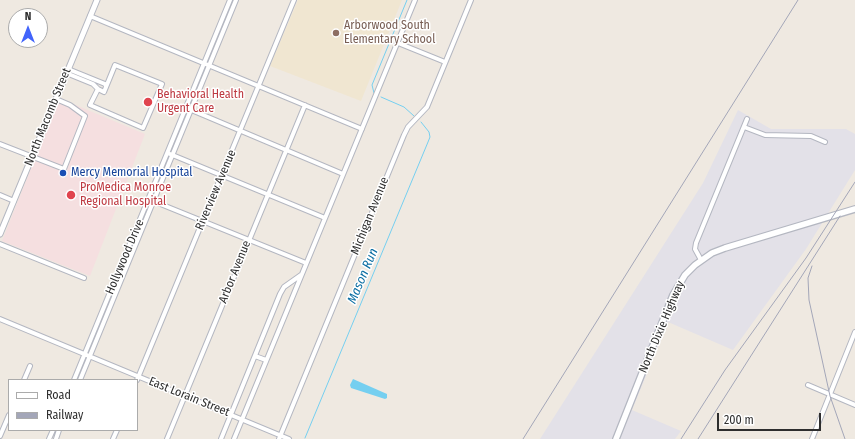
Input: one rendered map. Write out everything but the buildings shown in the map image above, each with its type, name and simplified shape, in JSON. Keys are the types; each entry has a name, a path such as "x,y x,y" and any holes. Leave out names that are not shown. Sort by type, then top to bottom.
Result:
{"main road":[{"name":"North Dixie Highway","path":"616,439 674,295 685,275 701,260 725,248 855,209"}],"street":[{"name":"North Macomb Street","path":"0,234 97,0"},
{"name":"Hollywood Drive","path":"80,379 154,201 172,155 204,63 230,0"},
{"name":"Hollywood Drive","path":"74,379 167,153 209,65 236,0"},
{"name":"Riverview Avenue","path":"138,378 294,0"},
{"path":"234,439 415,0"},
{"name":"Michigan Avenue","path":"280,437 404,135 408,127 427,107 471,0"},
{"path":"90,16 362,129"},
{"path":"398,43 445,62"},
{"path":"67,71 93,84 104,92 115,65 162,84 143,128 90,105 98,89"},
{"path":"67,71 105,84 106,86"},
{"path":"0,144 64,170 85,116 70,105 56,99"},
{"name":"Arbor Avenue","path":"167,439 248,239 287,151 305,105"},
{"path":"188,109 343,174"},
{"path":"701,260 696,249 696,243 747,119"},
{"path":"744,127 765,135 811,136 825,142"},
{"path":"167,153 222,177 325,218"},
{"path":"0,195 14,201"},
{"path":"149,199 306,263"},
{"path":"0,244 84,278"},
{"path":"221,439 280,294 284,287 302,275"},
{"path":"284,287 291,287 295,289"},
{"name":"East Lorain Street","path":"0,319 90,355 138,378 184,394 243,419 280,437 289,439"},
{"path":"812,439 855,332"},
{"path":"255,356 266,360"},
{"path":"24,379 30,366"},
{"path":"808,384 830,396 855,405"},
{"path":"0,436 8,417"}],"shaded area":[{"name":"Arborwood South Elementary School","path":"298,0 402,0 361,101 270,66"},
{"name":"ProMedica Monroe Regional Hospital","path":"59,98 145,134 90,276 2,241"},
{"path":"738,110 771,129 846,129 855,134 855,170 806,249 733,350 668,322 632,410 681,431 675,439 540,439 703,183"}],"water":[{"path":"353,379 387,394 387,398 385,399 351,388 350,385"}],"waterway":[{"name":"Mason Run","path":"374,93 372,85 407,0"},
{"name":"Mason Run","path":"381,97 404,107 414,116"},
{"name":"Mason Run","path":"305,438 430,137 429,132 421,122"}],"railway":[{"path":"523,439 798,0"},
{"path":"681,439 725,370 806,258 855,182"},
{"path":"698,439 840,216"},
{"path":"812,266 808,278 809,300 830,396 845,439"}],"place":[{"name":"Arborwood South Elementary School","path":"336,33"},
{"name":"Behavioral Health Urgent Care","path":"148,102"},
{"name":"Mercy Memorial Hospital","path":"63,173"},
{"name":"ProMedica Monroe Regional Hospital","path":"71,195"}]}
